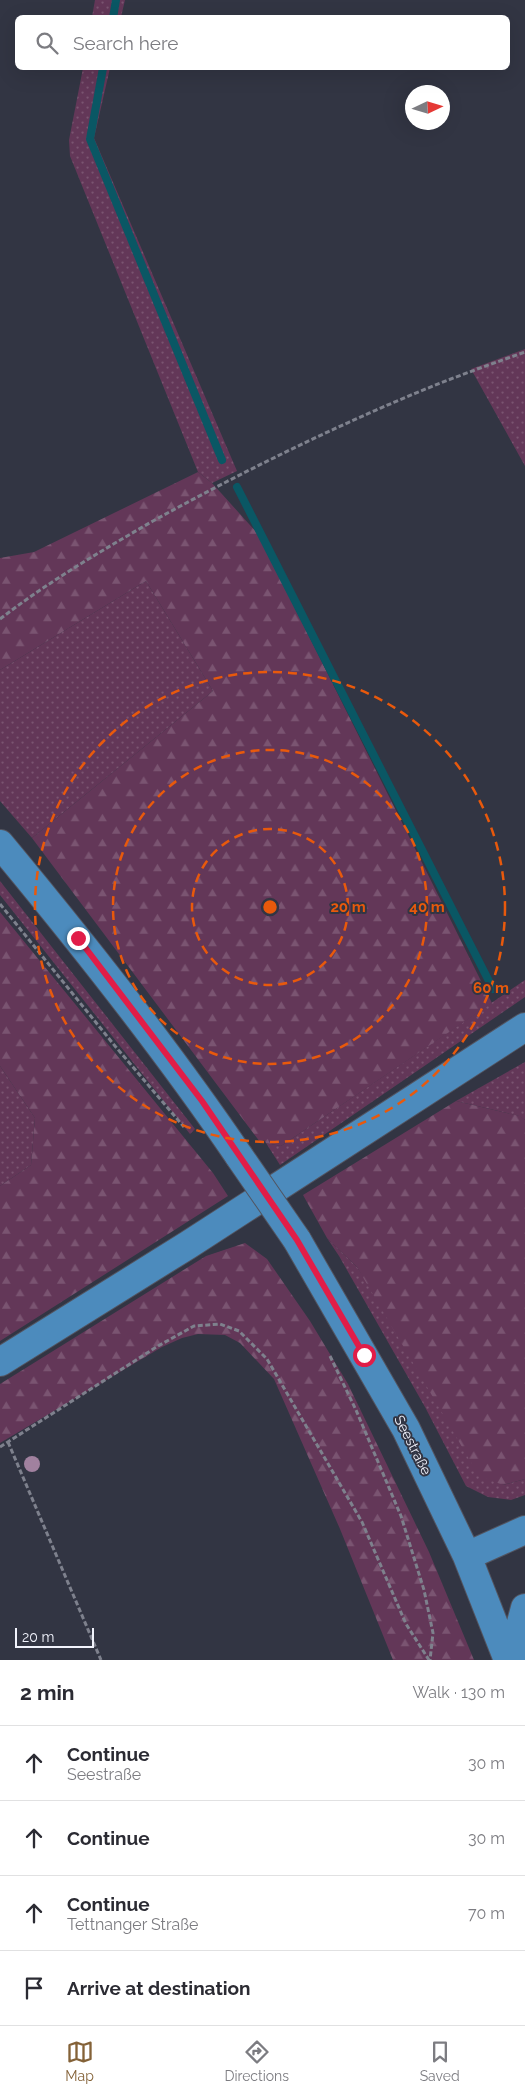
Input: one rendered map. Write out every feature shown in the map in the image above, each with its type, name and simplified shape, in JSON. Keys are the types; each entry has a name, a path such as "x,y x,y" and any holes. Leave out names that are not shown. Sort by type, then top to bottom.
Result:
{"main road":[{"name":"Seestraße","path":"0,844 78,938 137,1014 202,1101 297,1240 406,1429 467,1556 510,1660"},
{"path":"0,1362 188,1245 524,1028"},
{"path":"467,1556 525,1530"},
{"path":"510,1660 525,1608"}],"path":[{"path":"0,619 101,551 234,477 302,443 433,386 525,352"},
{"path":"0,904 115,1046 189,1133"},
{"path":"0,1447 158,1346 194,1326 220,1324 239,1331 267,1359 362,1522 406,1624 429,1660"},
{"path":"326,1347 356,1410 401,1516 426,1598 433,1633 429,1660"},
{"path":"8,1442 101,1660"}],"green space":[{"path":"95,0 125,0 121,15 92,15"},
{"path":"83,70 110,70 94,138 237,471 212,483 198,472 70,156 69,140"},
{"path":"525,349 525,466 471,369"},
{"path":"198,472 212,483 258,534 492,1003 281,1146 266,1143 264,1140 260,1142 32,838 213,691 146,581 0,670 0,558 34,552"},
{"path":"146,581 213,691 32,838 0,801 0,670"},
{"path":"0,881 195,1129 190,1134 0,895"},
{"path":"0,912 213,1173 228,1196 0,1341 0,1186 31,1165 35,1118 0,1066"},
{"path":"525,980 525,997 280,1165 266,1143 281,1146"},
{"path":"525,1062 525,1120 519,1116 456,1101"},
{"path":"0,1066 35,1118 31,1165 0,1186"},
{"path":"456,1101 520,1116 525,1120 525,1479 503,1485 479,1476 357,1267 327,1238 303,1195"},
{"path":"327,1238 357,1267 503,1485 525,1479 525,1495 511,1500 488,1497 466,1486 425,1407"},
{"path":"245,1243 267,1259 310,1321 348,1384 429,1552 474,1660 393,1660 340,1529 274,1379 240,1343 225,1335 198,1334 182,1338 162,1347 0,1443 0,1384 206,1256"}],"waterway":[{"path":"114,15 116,0"},
{"path":"103,70 90,139 222,460"},
{"path":"237,487 493,989"}],"route":[{"path":"78,938 202,1101 297,1240 364,1355"}]}
